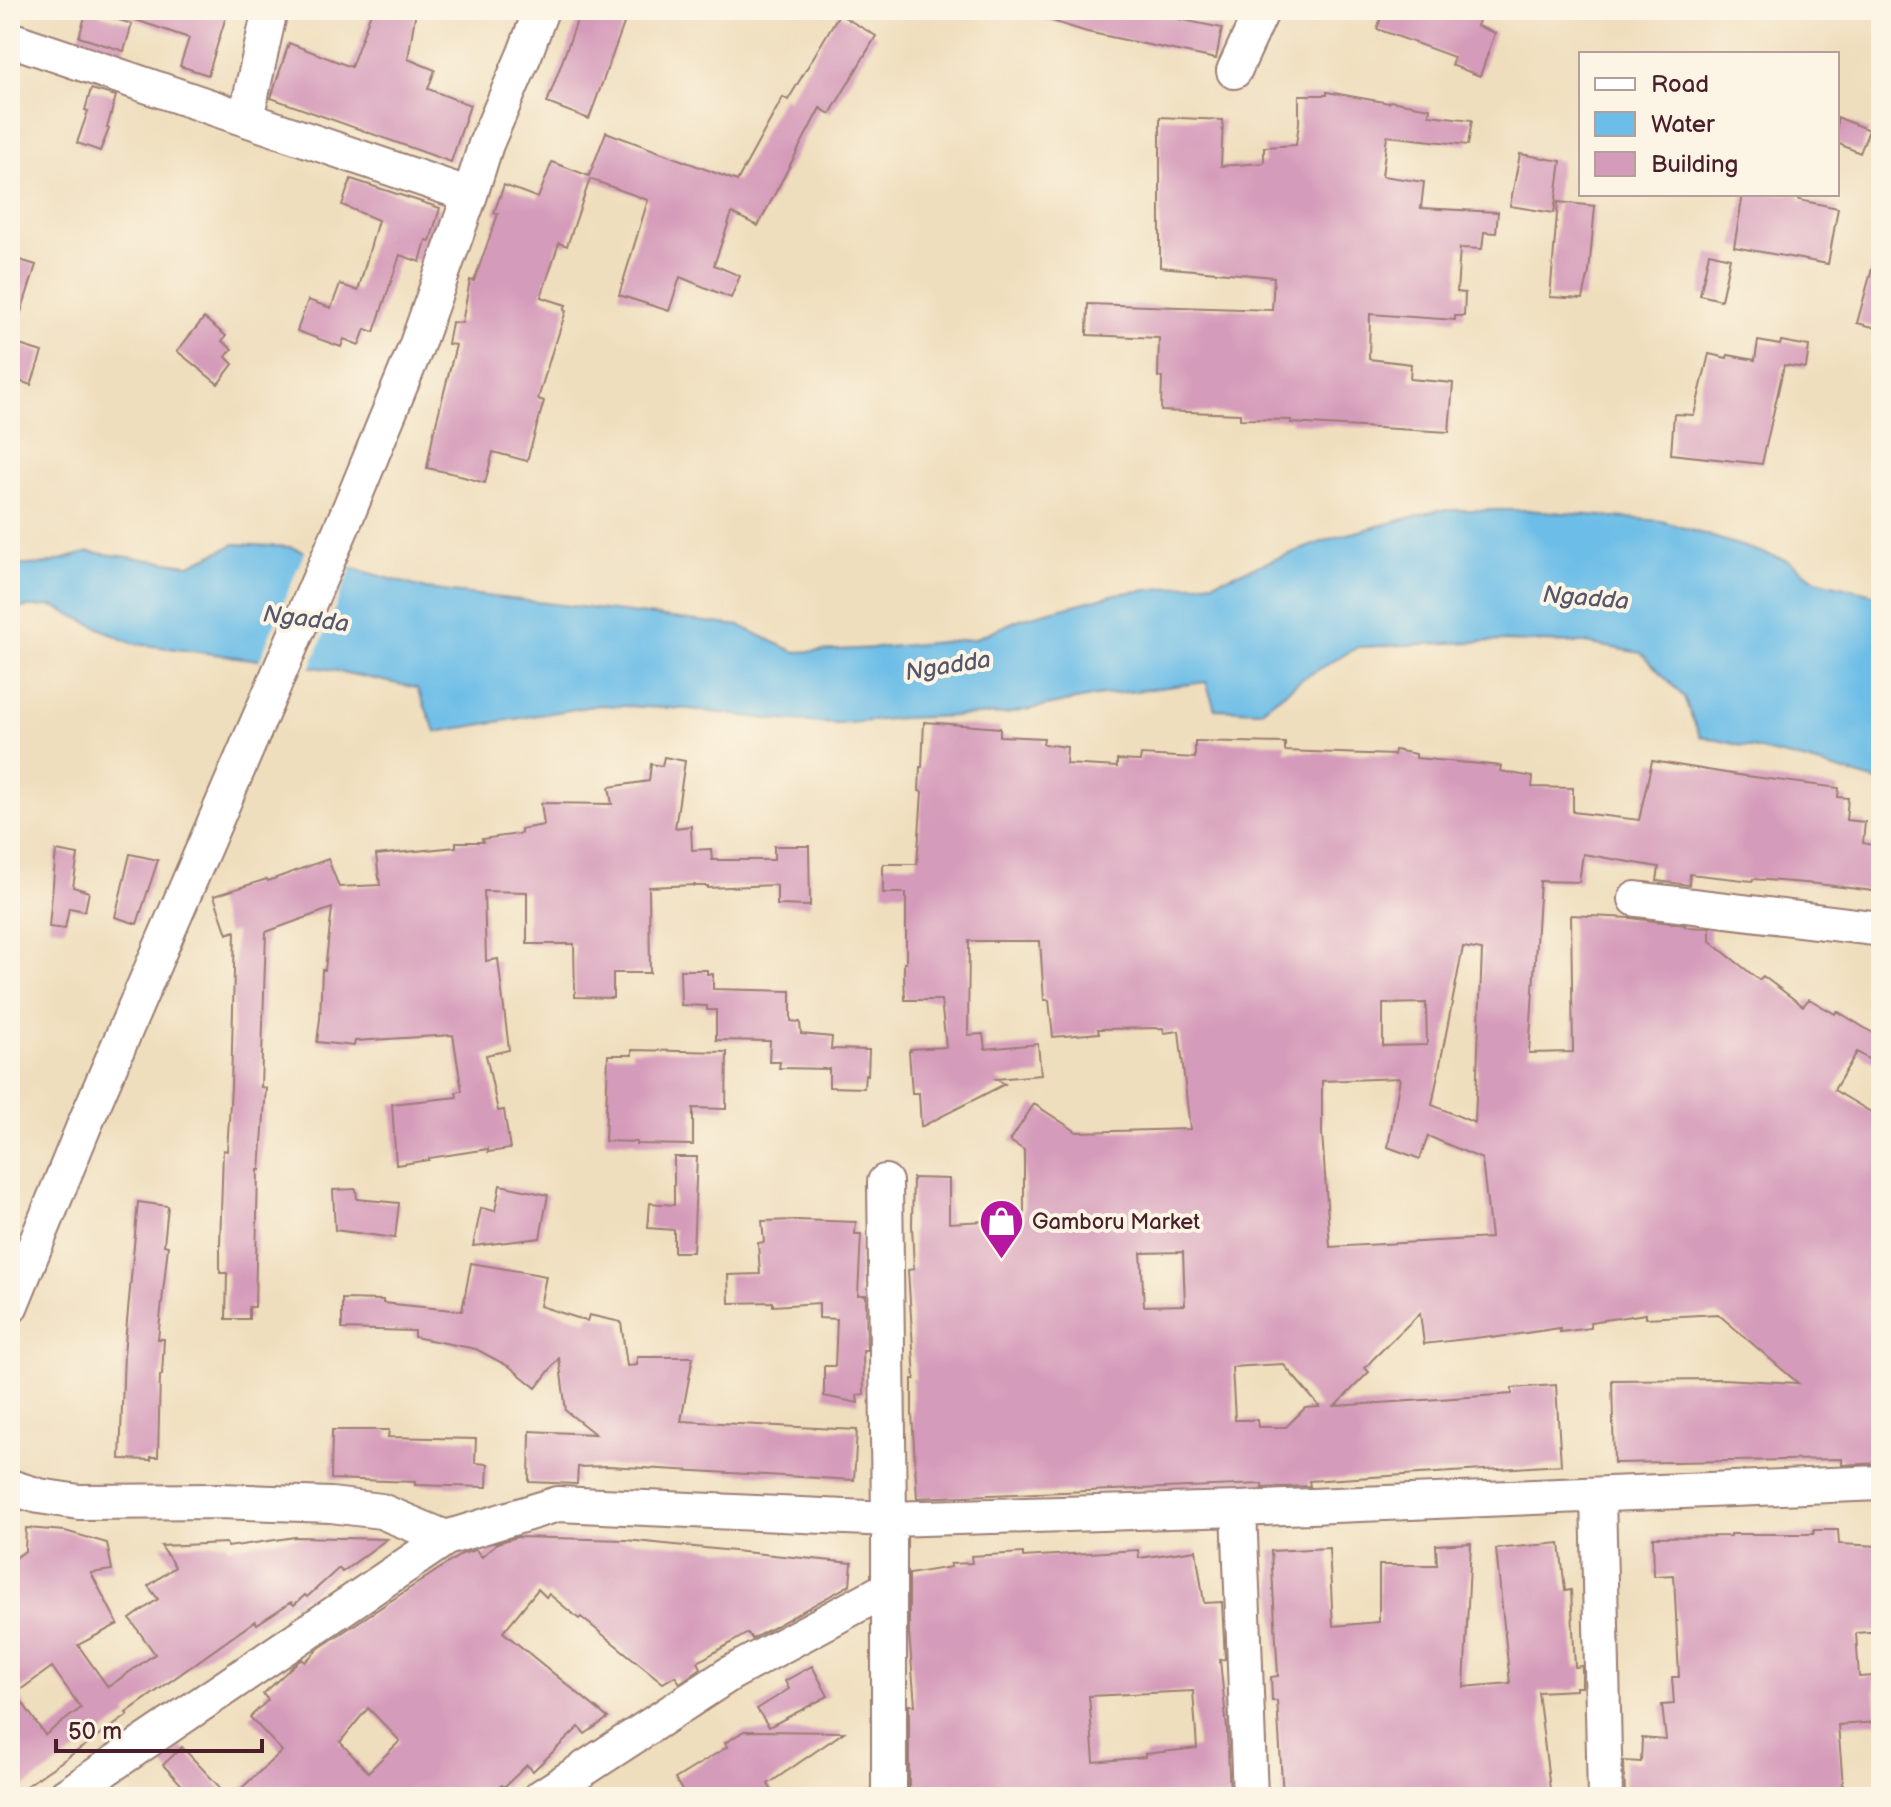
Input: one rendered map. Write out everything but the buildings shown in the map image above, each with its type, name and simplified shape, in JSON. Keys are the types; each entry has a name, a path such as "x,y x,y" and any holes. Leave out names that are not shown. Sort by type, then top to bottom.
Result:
{"street":[{"path":"246,118 270,10"},
{"path":"10,1307 416,347 486,144 541,10"},
{"path":"1234,71 1262,10"},
{"path":"10,39 470,195"},
{"path":"1636,899 1881,929"},
{"path":"885,1182 889,1797"},
{"path":"64,1797 446,1538 558,1504 889,1519 1239,1509 1881,1483"},
{"path":"10,1487 39,1496 79,1502 220,1501 331,1505 381,1511 446,1538"},
{"path":"1598,1495 1605,1797"},
{"path":"1239,1509 1250,1797"},
{"path":"541,1797 731,1673 889,1588"}],"water":[{"name":"Ngadda","path":"1439,510 1527,510 1662,521 1789,561 1816,580 1881,596 1881,782 1700,736 1683,696 1641,653 1585,643 1496,641 1358,647 1302,679 1260,711 1215,709 1206,682 1096,696 1006,714 838,724 690,709 600,705 436,732 417,688 327,669 131,643 53,606 10,608 10,566 46,564 89,552 190,565 235,544 290,547 426,589 740,626 795,652 877,648 974,639 1020,619 1116,594 1213,582 1333,538"}],"pier":[{"path":"306,548 353,564 309,671 258,664"}],"place":[{"name":"Gamboru Market","path":"1001,1261"}]}
